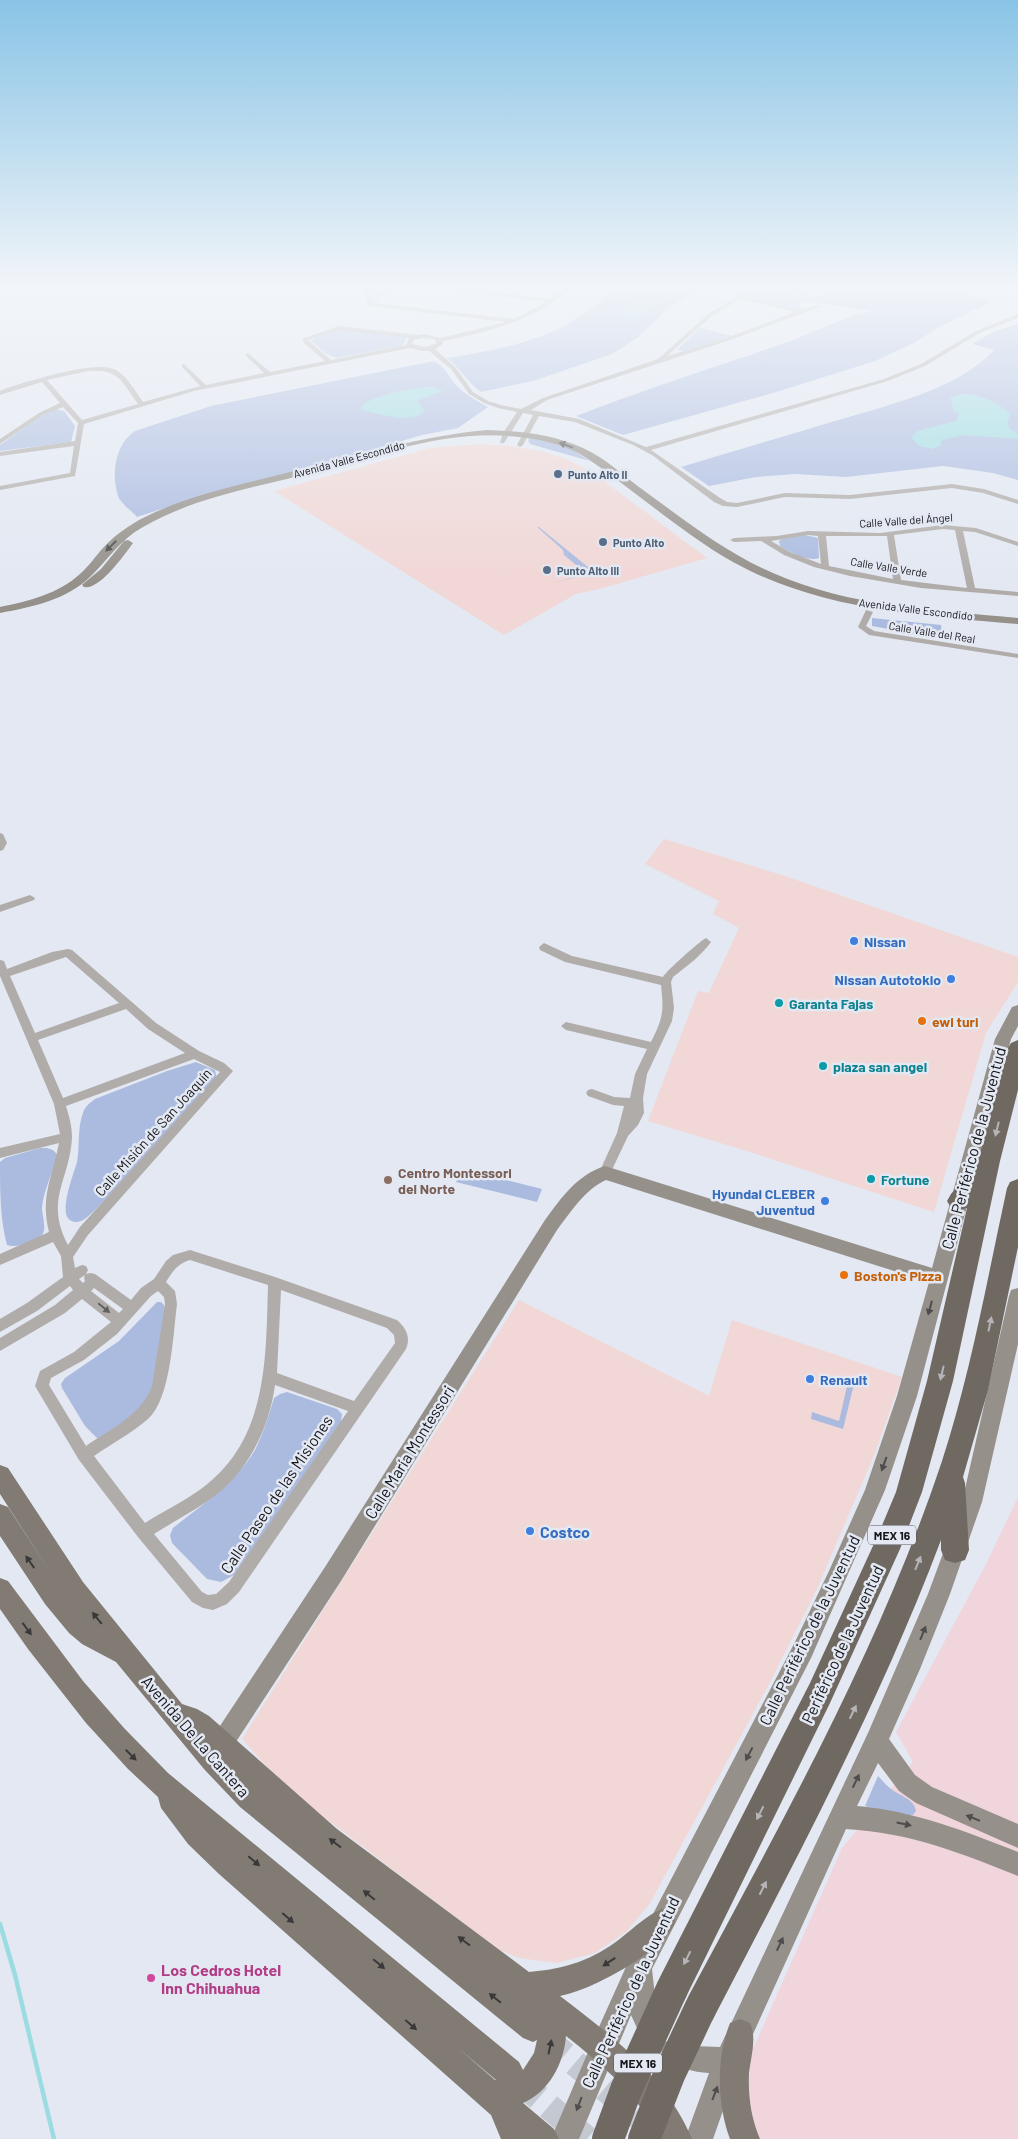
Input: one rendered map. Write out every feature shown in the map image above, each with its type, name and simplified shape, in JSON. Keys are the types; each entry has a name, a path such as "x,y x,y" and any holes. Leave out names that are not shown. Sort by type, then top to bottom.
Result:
{"highway":[{"name":"Periférico de la Juventud","path":"608,2139 626,2090 672,1989 820,1693 874,1576 902,1508 920,1456 940,1381 987,1169 1018,1048"},
{"path":"959,1201 987,1169"},
{"name":"MEX 16","path":"644,2139 669,2075 700,2009 828,1762 874,1667 930,1534 968,1418 981,1368 1018,1188"},
{"path":"951,1472 956,1550"}],"main road":[{"name":"Avenida De La Cantera","path":"0,1475 75,1590 176,1716 213,1760 249,1798 533,2028"},
{"path":"0,1515 16,1542 62,1608 91,1637 126,1654"},
{"path":"0,1589 55,1668 128,1753 159,1782 509,2072"},
{"path":"176,1716 188,1718 200,1725 222,1743 279,1797 327,1837 603,2046 645,2089 665,2114 677,2139"},
{"path":"159,1782 179,1813 197,1835 228,1865 495,2099 544,2139"},
{"path":"534,1993 597,1971 662,1922"},
{"path":"495,2099 519,2090 536,2076 548,2059 553,2035 551,2018 534,1993"},
{"path":"740,2033 734,2075 736,2105 745,2139"},
{"path":"495,2099 516,2139"}],"street":[{"path":"0,393 28,384"},
{"path":"47,384 81,423"},
{"path":"125,384 142,404"},
{"path":"202,384 205,387"},
{"path":"81,423 142,404 221,384"},
{"path":"464,384 477,397 493,405 577,420 616,436 651,452 717,500 731,505 786,495 850,497 952,486 984,491 1018,502"},
{"path":"504,438 521,410 592,384"},
{"path":"651,452 874,384"},
{"path":"651,452 886,384"},
{"path":"0,442 41,414 64,404"},
{"path":"529,408 537,413"},
{"path":"520,445 537,413"},
{"path":"0,488 72,476 74,474 81,423"},
{"name":"Avenida Valle Escondido","path":"0,610 44,598 67,588 82,578 109,547 126,533 151,518 176,507 428,438 472,433 504,438 520,445 550,450 577,459 632,492 736,560 800,587 869,605 1018,620"},
{"name":"Avenida Valle Escondido","path":"0,616 41,608 83,589 98,577 124,548 138,536 165,521 200,506 424,446 526,435 562,442 581,451 704,549 740,571 770,585 805,597 869,612 1018,628"},
{"path":"0,454 78,443"},
{"path":"958,527 971,590"},
{"name":"Calle Valle del Ángel","path":"734,540 763,539 799,534 851,536 958,527 976,530 1018,544"},
{"path":"890,533 897,581"},
{"path":"822,534 825,567"},
{"name":"Calle Valle Verde","path":"763,539 784,552 825,567 897,581 1018,594"},
{"name":"Calle Valle del Real","path":"869,612 862,627 872,633 1018,656"},
{"path":"0,836 2,843 0,848"},
{"path":"0,909 30,898"},
{"path":"706,942 666,982 667,1021 642,1074 637,1101 627,1110 623,1133 605,1173 938,1277"},
{"path":"544,947 569,959 666,982"},
{"name":"Calle Misión de San Joaquín","path":"2,969 68,953 152,1026 195,1054 227,1071 84,1231 72,1268"},
{"path":"2,969 60,1104 66,1137 61,1164 50,1198 51,1216 56,1235 82,1291 120,1322"},
{"path":"32,1038 126,1005"},
{"name":"Calle Periférico de la Juventud","path":"565,2139 603,2046 639,1967 803,1650 875,1490 906,1396 1003,1039 1018,1011"},
{"path":"566,1026 654,1047"},
{"path":"60,1104 195,1054"},
{"path":"592,1093 613,1101 637,1101"},
{"path":"0,1153 66,1137"},
{"name":"Calle María Montessori","path":"222,1743 338,1565 551,1225 577,1190 589,1180 605,1173"},
{"path":"0,1260 56,1235"},
{"name":"Calle Paseo de las Misiones","path":"190,1256 275,1282 392,1324 401,1333 401,1345 234,1587 221,1600 205,1603 197,1597 143,1532 84,1455 42,1386 50,1371 79,1356 120,1322 146,1292 159,1283 176,1259 190,1256"},
{"path":"72,1268 132,1308"},
{"path":"0,1326 26,1311 72,1268"},
{"path":"0,1345 60,1309 94,1281"},
{"path":"143,1532 216,1485 230,1472 242,1455 259,1423 266,1404 270,1377 275,1282"},
{"path":"84,1455 144,1414 157,1392 171,1304 170,1295 159,1283"},
{"path":"699,2139 727,2061 838,1817 876,1741 912,1662 956,1550 977,1483 1018,1296"},
{"path":"26,1311 34,1325"},
{"path":"270,1377 356,1408"},
{"path":"876,1741 907,1783 924,1796 1018,1836"},
{"path":"945,1835 949,1808"},
{"path":"838,1817 878,1819 945,1835 1018,1864"},
{"path":"639,1967 644,2018 653,2035 669,2048 690,2059 727,2061"}],"shaded area":[{"path":"321,384 455,384 462,391 488,407 458,428 422,435 186,501 137,517 119,499 116,487 116,460 123,444 135,431 211,406"},
{"path":"472,384 520,384 481,392"},
{"path":"663,384 802,384 623,435 576,416"},
{"path":"945,384 1018,384 1018,480 993,473 943,466 846,477 795,474 756,477 709,486 681,467 893,404"},
{"path":"432,387 443,391 417,401 425,411 419,415 404,418 361,409 364,404 381,396 416,388"},
{"path":"961,394 974,395 1000,405 1010,414 1007,423 1010,430 1018,433 1018,439 964,435 941,440 941,445 933,449 920,446 911,438 917,431 956,421 959,413 954,411 950,398"},
{"path":"55,409 64,411 75,426 71,442 0,451 0,445 41,416"},
{"path":"532,437 569,448 590,461 530,444 528,440"},
{"name":"Punto Alto","path":"479,444 511,446 545,452 568,460 593,473 707,558 576,594 504,635 274,491 430,448"},
{"path":"537,527 594,572 553,583 577,576 581,569 564,555 563,550"},
{"path":"805,535 818,538 819,558 804,558 780,546 779,541 782,539"},
{"path":"872,618 941,625 943,639 872,626"},
{"name":"plaza san angel","path":"664,839 782,875 1018,957 1018,982 986,1033 934,1212 648,1121 698,991 709,993 739,928 713,914 719,901 645,864"},
{"path":"196,1062 215,1070 217,1079 92,1213 82,1221 74,1222 70,1220 67,1216 66,1201 77,1162 79,1131 86,1107 95,1099 167,1071"},
{"path":"40,1148 48,1148 57,1155 43,1202 44,1226 42,1235 21,1245 7,1245 0,1194 0,1162 5,1158"},
{"path":"461,1169 542,1189 537,1202 456,1182"},
{"name":"Costco","path":"519,1300 709,1396 732,1320 902,1377 875,1453 817,1589 769,1684 650,1903 627,1931 595,1953 557,1963 519,1958 497,1949 286,1788 242,1739"},
{"path":"157,1302 161,1302 164,1305 165,1310 155,1388 148,1408 98,1439 85,1426 61,1384 65,1378 119,1341"},
{"path":"848,1382 854,1384 843,1429 811,1419 812,1412 839,1421"},
{"path":"287,1392 337,1409 342,1414 341,1422 236,1574 221,1582 207,1579 172,1543 170,1535 173,1528 218,1492 247,1462 261,1438 274,1398"},
{"path":"1018,1497 1018,2139 757,2139 748,2093 751,2053 842,1848 913,1762 896,1732 986,1564"},
{"path":"878,1776 890,1788 912,1803 916,1811 913,1815 901,1815 865,1806"}],"waterway":[{"path":"0,1924 15,1975 54,2139"}],"tunnel":[{"path":"545,2038 665,2139"},
{"path":"519,2081 587,2139"}],"place":[{"name":"Punto Alto II","path":"558,474"},
{"name":"Punto Alto","path":"603,542"},
{"name":"Punto Alto III","path":"547,570"},
{"name":"Nissan","path":"854,941"},
{"name":"Nissan Autotokio","path":"951,979"},
{"name":"Garanta Fajas","path":"779,1003"},
{"name":"ewi turi","path":"922,1021"},
{"name":"plaza san angel","path":"823,1066"},
{"name":"Fortune","path":"871,1179"},
{"name":"Centro Montessori del Norte","path":"388,1180"},
{"name":"Hyundai CLEBER Juventud","path":"825,1201"},
{"name":"Boston's Pizza","path":"844,1275"},
{"name":"Renault","path":"810,1379"},
{"name":"Costco","path":"530,1531"},
{"name":"Los Cedros Hotel Inn Chihuahua","path":"151,1978"}]}
